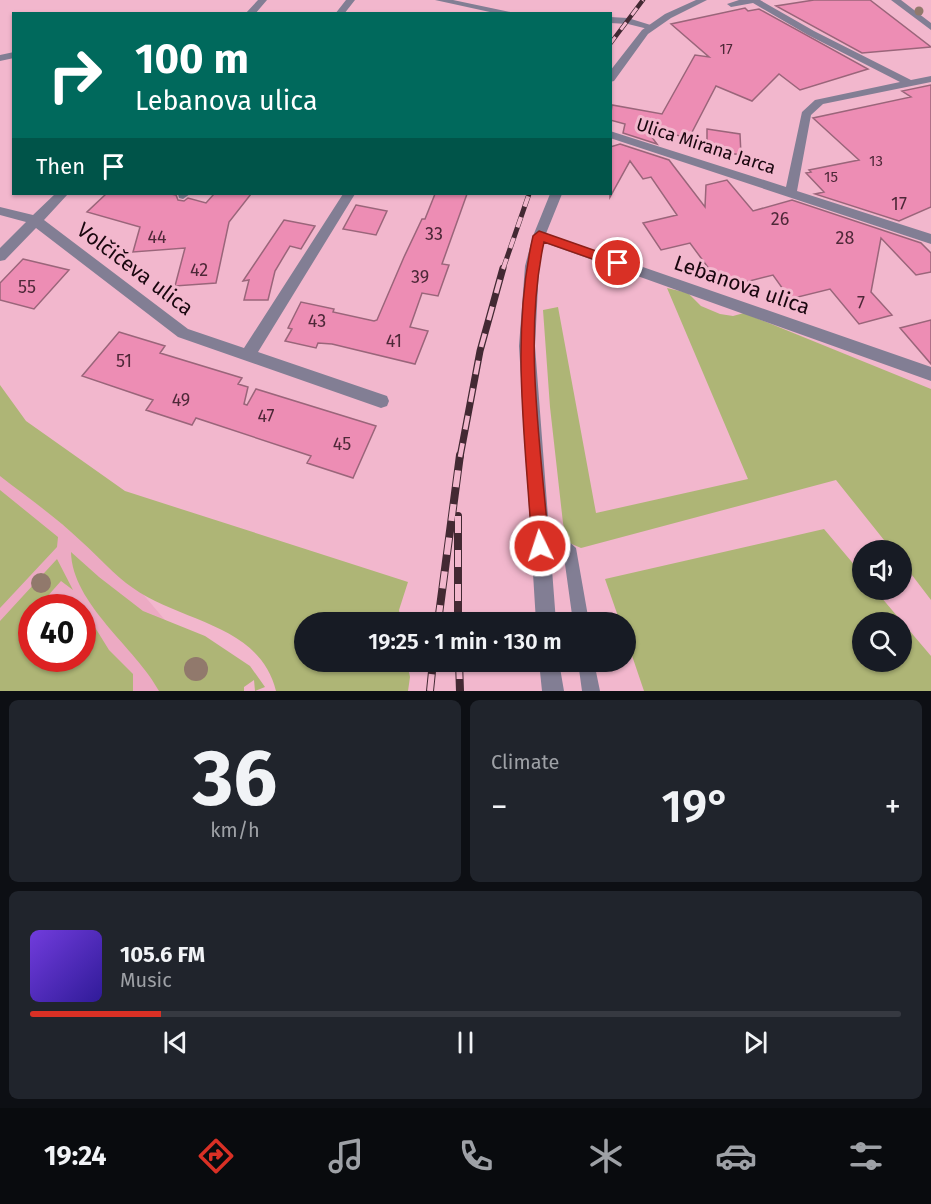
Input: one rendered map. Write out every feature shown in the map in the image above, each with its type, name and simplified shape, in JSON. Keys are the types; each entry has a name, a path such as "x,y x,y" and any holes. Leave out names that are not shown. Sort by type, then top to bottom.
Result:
{"street":[{"path":"251,12 263,0"},
{"path":"341,12 351,0"},
{"path":"440,0 505,12"},
{"path":"461,12 466,5 477,0"},
{"path":"612,77 645,32 668,16 703,0"},
{"path":"731,4 754,0 811,33 909,83"},
{"path":"896,0 931,27"},
{"path":"612,20 628,21 652,27"},
{"name":"Ulica Mirana Jarca","path":"791,192 806,114 819,102 931,79"},
{"name":"Ulica Mirana Jarca","path":"612,135 931,239"},
{"path":"0,256 61,195"},
{"path":"248,355 348,195"},
{"path":"545,612 527,346 532,266 539,236 556,195"},
{"path":"0,211 35,220"},
{"name":"Volčičeva ulica","path":"35,220 183,333 381,401"},
{"name":"Lebanova ulica","path":"539,236 931,374"},
{"path":"550,672 553,691"}],"lane":[{"path":"539,524 571,553 580,612"},
{"path":"588,672 591,691"}],"shaded area":[{"path":"0,474 131,580 225,691 0,691"}],"green space":[{"path":"667,288 688,293 701,306 720,314 733,316 744,313 931,389 931,600 912,575 912,540 884,540 836,480 581,548 567,542 550,407 543,310 558,307 596,513 748,479"},
{"path":"0,385 26,421 125,491 408,582 399,612 294,612 294,672 409,672 408,691 276,691 267,669 254,651 216,627 173,609 133,588 62,525 0,476"},
{"path":"0,490 58,537 57,547 0,608"},
{"path":"824,529 852,562 852,600 883,600 894,612 852,612 852,672 912,672 912,634 931,656 931,691 644,691 636,667 636,612 617,612 605,579"},
{"path":"71,552 143,611 205,636 250,666 265,687 255,691 254,680 244,687 244,691 159,691 136,658 96,611 96,594 85,594 74,571"},
{"path":"57,559 73,590 61,581 50,594 25,594"},
{"path":"18,601 18,672 96,672 96,629 109,650 133,674 133,691 0,691 0,621"}],"building":[{"path":"814,0 870,0 931,47 862,53 776,6"},
{"path":"745,8 748,11 759,9 868,69 800,90 779,74 752,101 716,86 689,138 645,128 657,144 623,133 625,124 612,121 612,105 662,114 695,55 709,57 671,24"},
{"path":"931,85 931,207 899,221 815,194 824,192 806,173 811,172 809,170 859,160 813,118 911,97 902,91"},
{"path":"707,129 740,134 741,155 707,149"},
{"path":"620,144 669,160 705,207 706,185 727,180 753,211 792,200 921,243 931,253 931,272 916,275 881,238 871,292 892,315 859,324 830,289 790,299 773,275 734,285 718,281 690,243 661,250 643,223 677,215 651,177 643,179 630,161 612,193 612,146"},
{"path":"105,195 176,195 178,200 184,201 188,198 206,203 213,195 250,195 229,222 216,283 175,286 185,248 133,252 140,227 87,212"},
{"path":"435,195 467,195 442,264 449,265 438,296 422,293 410,327 428,331 415,364 332,344 318,343 316,348 285,341 292,329 288,328 301,302 334,309 333,312 377,320 422,219 425,219"},
{"path":"356,205 387,211 376,235 343,229"},
{"path":"284,220 315,226 301,249 290,246 275,271 268,300 244,300 249,280 243,281"},
{"path":"23,259 69,270 34,309 0,300 0,283"},
{"path":"931,320 931,364 900,328"},
{"path":"119,332 165,346 160,353 242,378 238,384 248,387 244,404 247,405 256,389 376,426 353,478 307,463 311,456 196,418 192,425 146,410 153,400 82,376"}],"railway":[{"path":"612,41 643,0"},
{"path":"503,269 529,195"},
{"path":"460,457 480,351 503,268"},
{"path":"439,612 460,455"},
{"path":"458,516 458,612"},
{"path":"430,691 432,672"},
{"path":"459,672 460,691"}],"route":[{"path":"540,546 527,346 532,266 539,236 618,263"}]}
